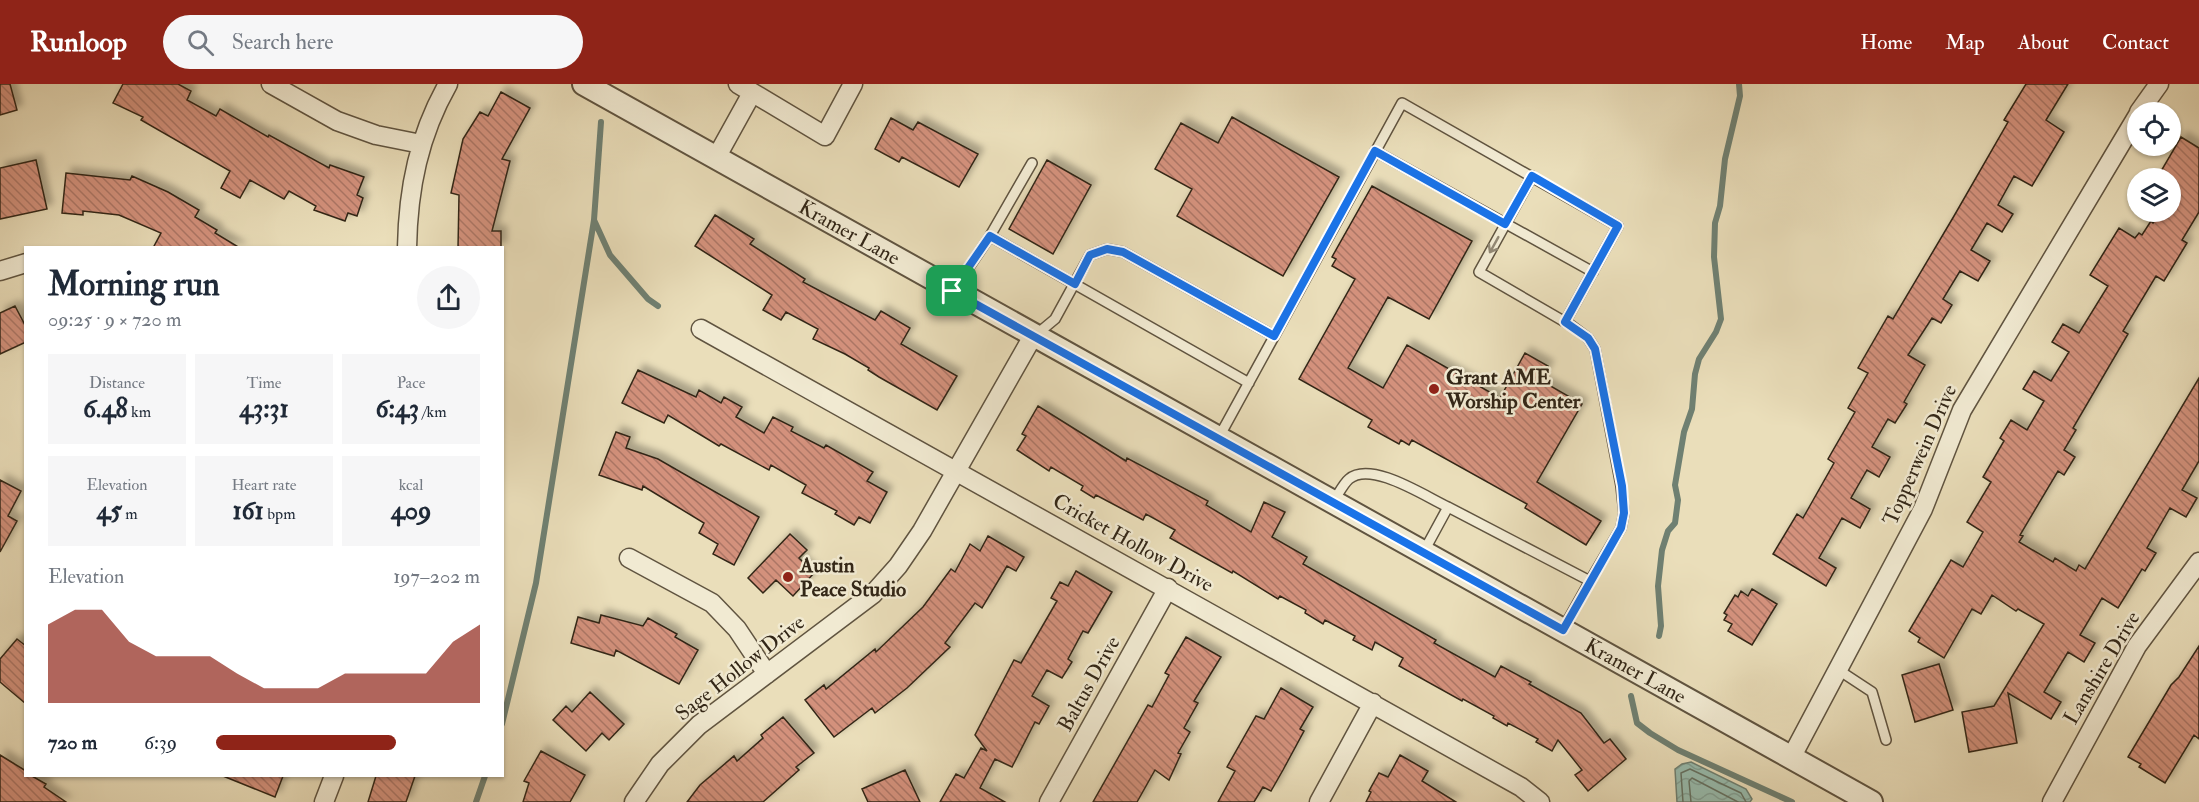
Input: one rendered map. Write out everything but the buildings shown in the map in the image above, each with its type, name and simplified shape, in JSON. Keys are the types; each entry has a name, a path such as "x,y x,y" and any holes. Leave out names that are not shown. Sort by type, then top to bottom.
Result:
{"street":[{"path":"271,84 337,121 376,135 421,144"},
{"path":"407,246 412,188 421,144 435,107 448,84"},
{"name":"Kramer Lane","path":"584,84 1871,802"},
{"path":"716,158 745,88 825,136 853,84"},
{"name":"Topperwein Drive","path":"2146,102 2159,84"},
{"name":"Topperwein Drive","path":"1791,758 1923,509 1962,410 2127,132"},
{"path":"0,272 24,264"},
{"name":"Cricket Hollow Drive","path":"701,329 1374,703 1521,787 1540,802"},
{"name":"Sage Hollow Drive","path":"634,802 660,764 699,725 873,594 898,566 922,531 1033,336"},
{"path":"629,558 712,603 737,629 767,674"},
{"name":"Lanshire Drive","path":"2052,802 2137,646 2199,562"},
{"name":"Baltus Drive","path":"1049,802 1168,588"},
{"path":"1319,802 1374,703"},
{"path":"324,802 334,777"}],"lane":[{"path":"1218,439 1402,104 1618,226 1565,322"},
{"path":"1375,151 1593,272"},
{"path":"952,291 990,236 1032,163"},
{"path":"1532,176 1479,272 1565,322 1588,338 1595,349 1622,486 1624,513 1621,528 1563,630"},
{"path":"990,236 1249,383"},
{"path":"1033,336 1055,318 1090,255 1107,249 1123,252 1274,336"},
{"path":"1333,502 1350,478 1364,473 1380,474 1590,581"},
{"path":"1424,553 1448,507"},
{"path":"1837,669 1872,692 1886,740"}],"water":[{"path":"1691,762 1746,789 1752,799 1750,802 1677,802 1675,769"}],"waterway":[{"path":"1659,636 1661,626 1658,586 1662,550 1668,531 1675,523 1678,500 1675,485 1684,432 1692,409 1695,374 1699,359 1716,332 1721,319 1714,257 1715,223 1720,206 1725,159 1740,96 1739,84"},
{"path":"601,122 594,220 610,255 648,299 658,306"},
{"path":"504,716 536,583 594,220"},
{"path":"1631,696 1637,723 1650,733 1678,750 1792,802"},
{"path":"476,802 485,777"}],"place":[{"name":"Grant AME Worship Center","path":"1434,389"},
{"name":"Austin Peace Studio","path":"788,577"}],"route":[{"path":"1375,151 1505,224 1532,176 1618,226 1565,322 1588,338 1595,349 1622,486 1624,513 1621,528 1563,630 952,291 990,236 1075,284 1090,255 1107,249 1123,252 1274,336 1375,151"}]}
